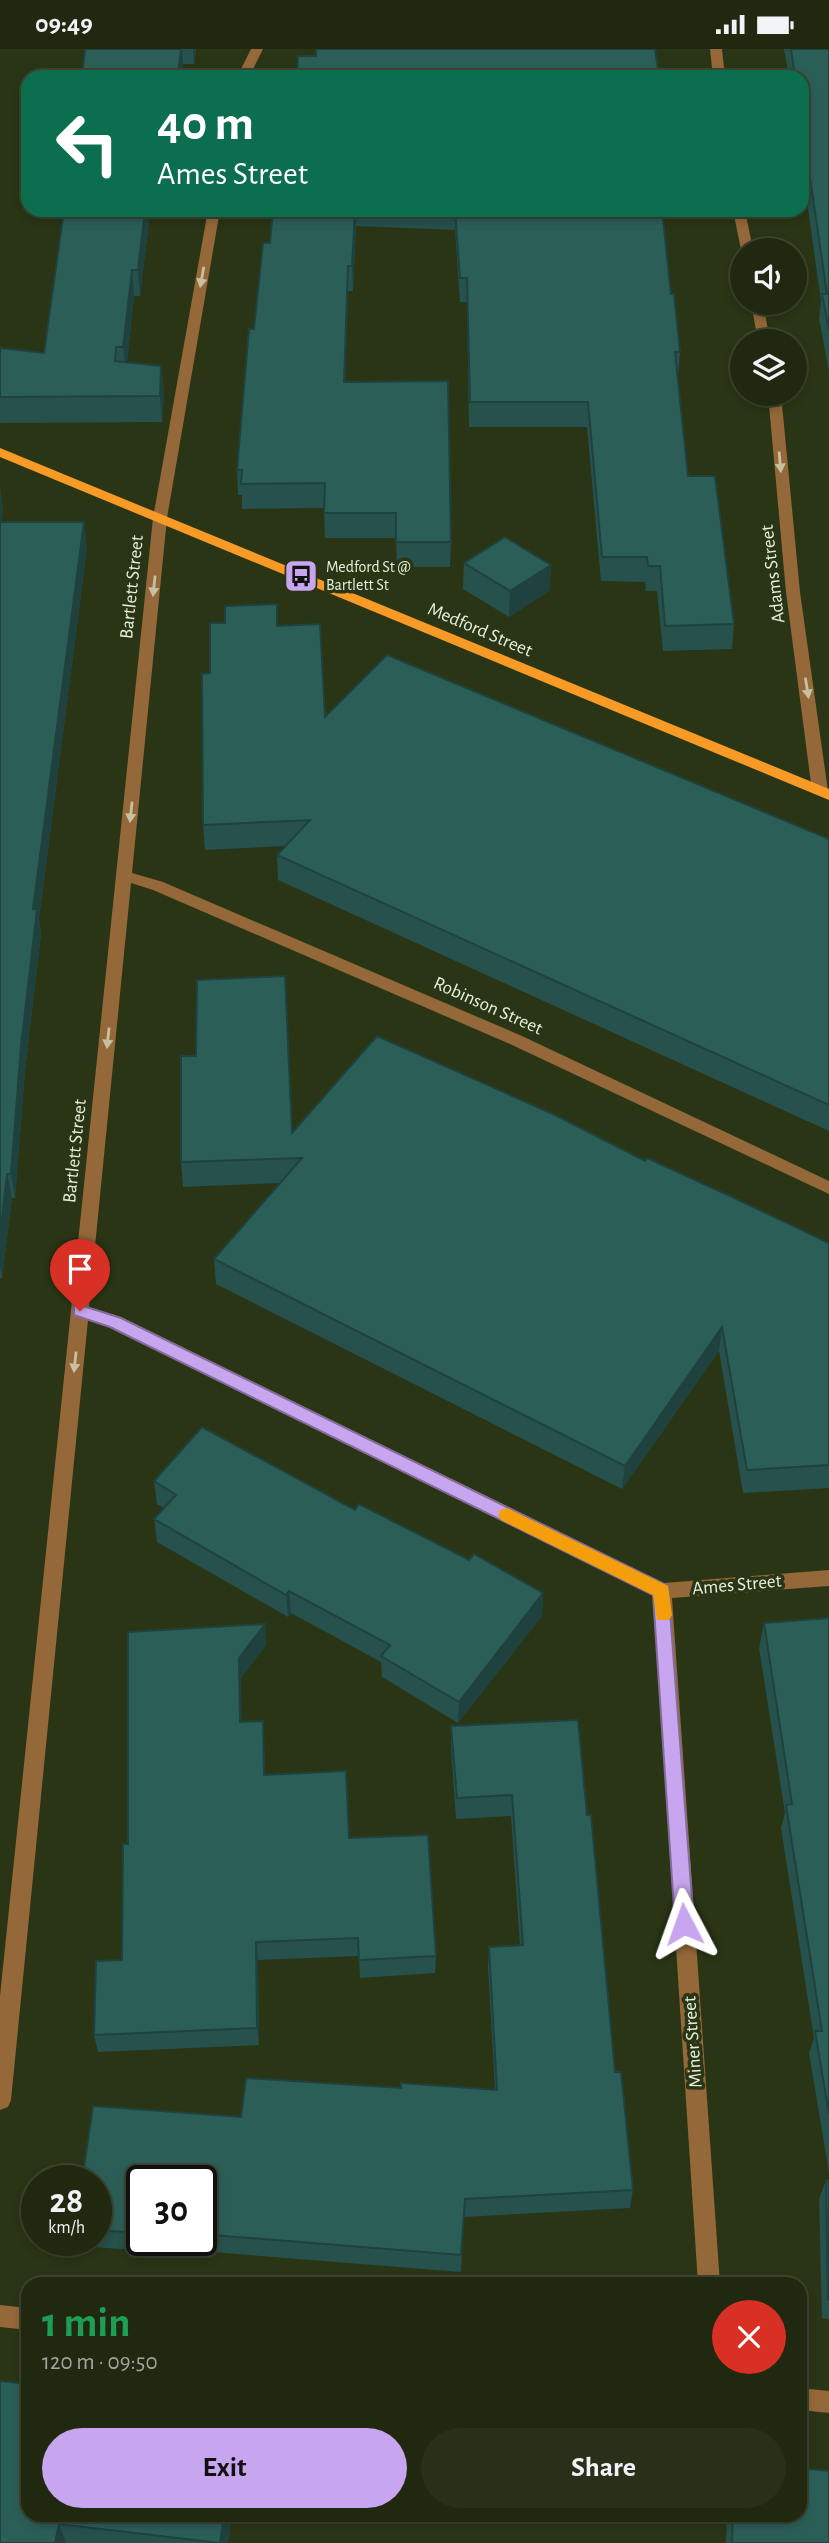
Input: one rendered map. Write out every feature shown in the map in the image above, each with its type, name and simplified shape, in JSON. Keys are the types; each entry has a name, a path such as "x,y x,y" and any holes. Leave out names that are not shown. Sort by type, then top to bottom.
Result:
{"main road":[{"name":"Medford Street","path":"0,452 824,793"}],"street":[{"path":"246,70 257,49"},
{"path":"716,49 718,70"},
{"name":"Bartlett Street","path":"0,2100 160,518 213,217"},
{"path":"740,217 745,238"},
{"name":"Adams Street","path":"775,406 793,592 824,793"},
{"name":"Robinson Street","path":"124,876 158,886 516,1040 829,1188"},
{"path":"80,1311 116,1322 662,1591"},
{"name":"Ames Street","path":"662,1591 829,1578"},
{"name":"Miner Street","path":"662,1591 709,2277"},
{"path":"0,2316 21,2318"},
{"path":"807,2400 829,2402"}],"building":[{"path":"85,49 181,49 179,70 83,70"},
{"path":"316,49 655,49 658,70 297,70 298,56 316,56"},
{"path":"791,49 829,49 829,330 822,294 827,294 809,171 809,70 794,70"},
{"path":"63,217 144,217 138,270 132,270 123,347 116,347 115,361 161,366 160,396 0,397 0,348 44,353"},
{"path":"272,217 355,217 352,266 348,266 344,382 448,381 451,542 396,542 396,513 324,513 325,483 241,484 242,470 237,470 249,329 254,329 263,243 270,243"},
{"path":"456,217 663,217 680,352 675,352 688,476 715,476 734,624 665,626 660,566 648,566 647,557 602,557 588,402 470,402 467,278 460,278"},
{"path":"0,522 84,522 33,909 37,909 21,1046 11,1174 7,1174 0,1235"},
{"path":"505,537 551,565 510,591 464,563"},
{"path":"277,604 277,626 320,624 325,717 387,655 829,839 829,1105 277,855 310,820 203,825 202,674 210,673 210,623 225,623 225,606"},
{"path":"285,976 292,1133 377,1036 555,1115 645,1161 647,1158 829,1243 829,1465 747,1470 722,1327 625,1466 214,1259 302,1158 181,1162 181,1056 196,1056 197,980"},
{"path":"202,1427 355,1510 359,1504 469,1560 474,1554 543,1593 459,1702 381,1656 390,1645 289,1591 286,1595 154,1519 176,1495 154,1481"},
{"path":"829,1618 829,2114 815,2031 822,2031 786,1805 792,1804 764,1623"},
{"path":"265,1624 239,1658 240,1722 263,1721 264,1775 346,1771 349,1838 428,1835 436,1956 359,1960 358,1938 256,1942 257,2028 94,2035 96,1961 122,1960 123,1844 128,1844 128,1632"},
{"path":"578,1720 587,1815 591,1815 615,2072 621,2072 633,2190 465,2199 461,2255 217,2235 217,2165 126,2165 126,2232 112,2231 112,2165 84,2165 93,2106 241,2117 246,2078 401,2088 401,2083 497,2090 489,1947 523,1945 512,1795 457,1798 451,1726"},
{"path":"826,2180 829,2180 829,2300 828,2300"},
{"path":"0,2381 21,2383 21,2522 223,2522 220,2543 59,2524 55,2543 0,2543"},
{"path":"807,2469 829,2471 829,2543 732,2543 733,2522 807,2522"}],"slow traffic":[{"path":"507,1515 662,1591 663,1615"}],"place":[{"name":"Medford St @ Bartlett St","path":"301,576"}],"route":[{"path":"80,1311 116,1322 662,1591 684,1924"}]}
